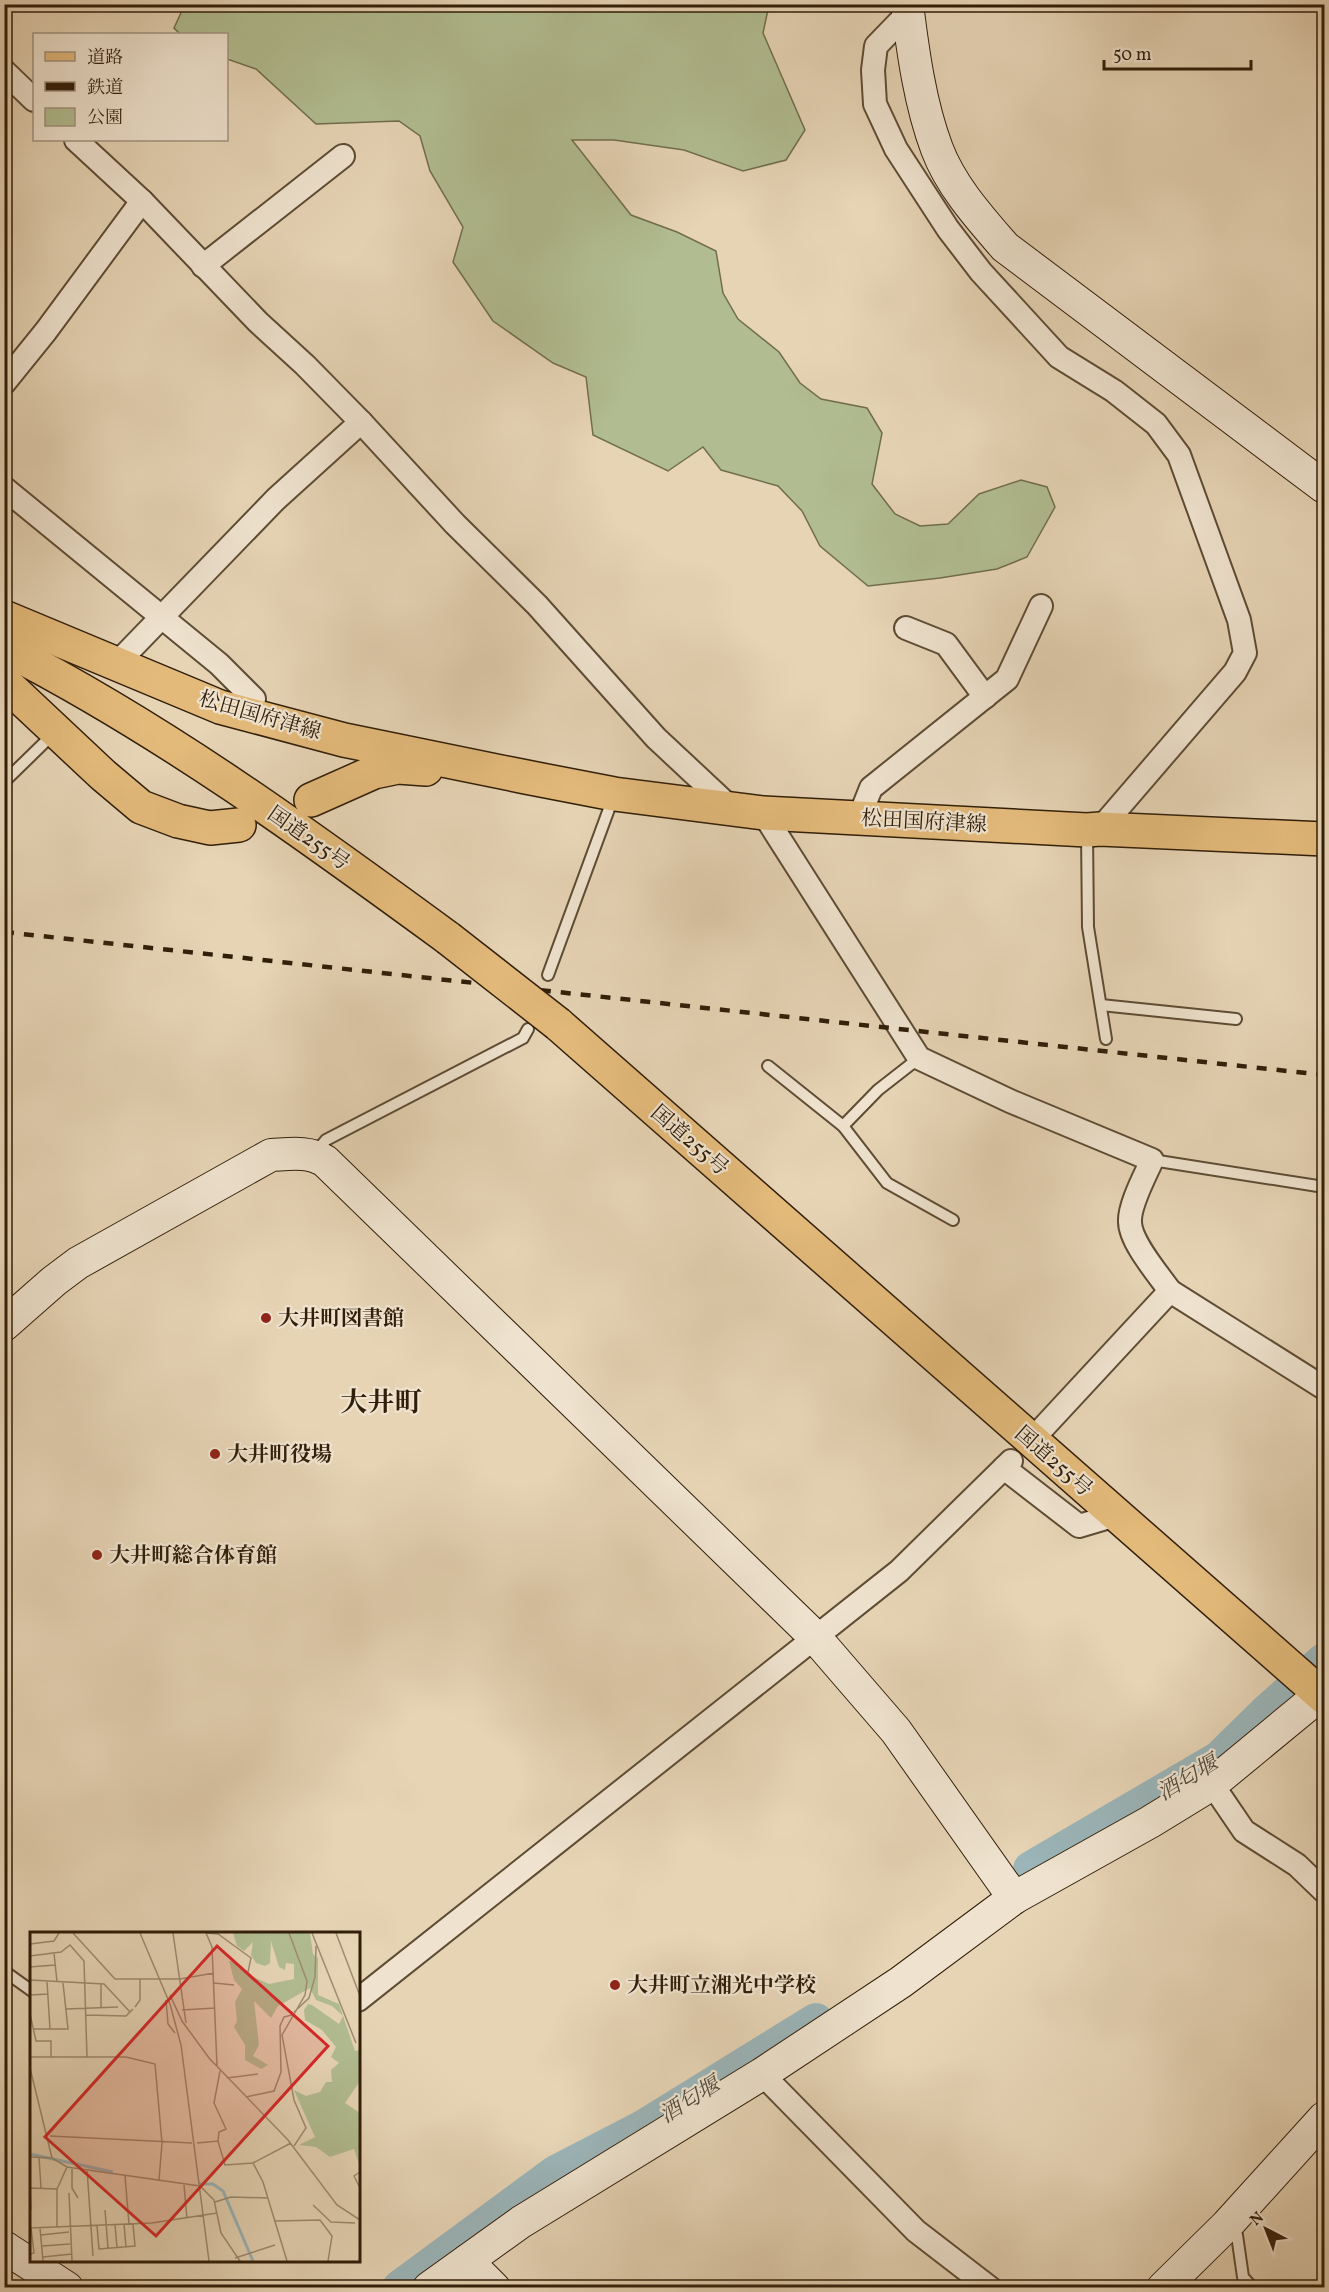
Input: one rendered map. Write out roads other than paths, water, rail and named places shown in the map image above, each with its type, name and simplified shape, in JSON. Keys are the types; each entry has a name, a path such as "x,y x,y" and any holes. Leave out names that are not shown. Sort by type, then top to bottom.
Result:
{"main road":[{"name":"松田国府津線","path":"4,617 220,707 344,740 614,794 748,811 1324,839"},
{"name":"国道255号","path":"4,648 196,760 354,869 448,938 543,1026 1321,1693"},
{"path":"4,682 103,775 141,807 178,821 210,828 239,825"},
{"name":"松田国府津線","path":"311,800 374,772 398,767 526,777"}],"street":[{"path":"907,9 923,102 937,150 967,202 1005,247 1324,487"},
{"path":"907,9 876,46 873,70 875,104 896,150 948,230 981,272 1059,357 1114,391 1156,424 1179,455 1239,620 1245,653 1235,672 1093,829"},
{"path":"4,71 33,99"},
{"path":"77,141 142,201 258,322 305,365 361,422 454,524 537,605 656,738 748,811 919,1058 1010,1101 1152,1160 1134,1202 1130,1222 1135,1239 1170,1292 1324,1388"},
{"path":"203,266 343,156"},
{"path":"4,383 46,332 142,201"},
{"path":"40,632 47,619 126,654 276,499 361,422"},
{"path":"4,488 219,664 254,699"},
{"path":"859,818 871,788 1007,679 1041,606"},
{"path":"906,628 946,644 985,697"},
{"path":"4,1325 78,1263 271,1155 297,1153 314,1155 325,1161 814,1636 896,1731 1014,1898"},
{"path":"1041,1430 1170,1292"},
{"path":"360,1998 898,1571 1008,1465 1079,1526 1116,1515"},
{"path":"429,2288 521,2222 762,2074 901,1982 1014,1898 1150,1822 1212,1784 1321,1693"},
{"path":"1212,1784 1244,1831 1297,1865 1324,1891"},
{"path":"762,2074 916,2231 990,2288"},
{"path":"1163,2288 1227,2225 1324,2118"},
{"path":"467,2261 494,2288"},
{"path":"31,2262 68,2288"}],"lane":[{"path":"4,782 45,742"},
{"path":"548,975 614,794"},
{"path":"1093,829 1088,927 1106,1038"},
{"path":"1101,1005 1236,1019"},
{"path":"314,1155 326,1140 543,1026"},
{"path":"843,1126 878,1090 919,1058"},
{"path":"768,1066 843,1126 887,1183 952,1220"},
{"path":"1152,1160 1324,1187"},
{"path":"4,1971 30,1990"},
{"path":"1227,2225 1237,2235 1243,2277 1253,2288"}],"waterway":[{"name":"酒匂堰","path":"1031,1869 1219,1759 1324,1661"},
{"name":"酒匂堰","path":"400,2288 556,2173 643,2128 816,2021"}],"railway":[{"path":"4,932 1324,1075"}],"place":[{"name":"大井町図書館","path":"266,1318"},
{"name":"大井町役場","path":"215,1454"},
{"name":"大井町総合体育館","path":"97,1555"},
{"name":"大井町立湘光中学校","path":"615,1985"}],"district":[{"name":"大井町","path":"381,1402"}]}
